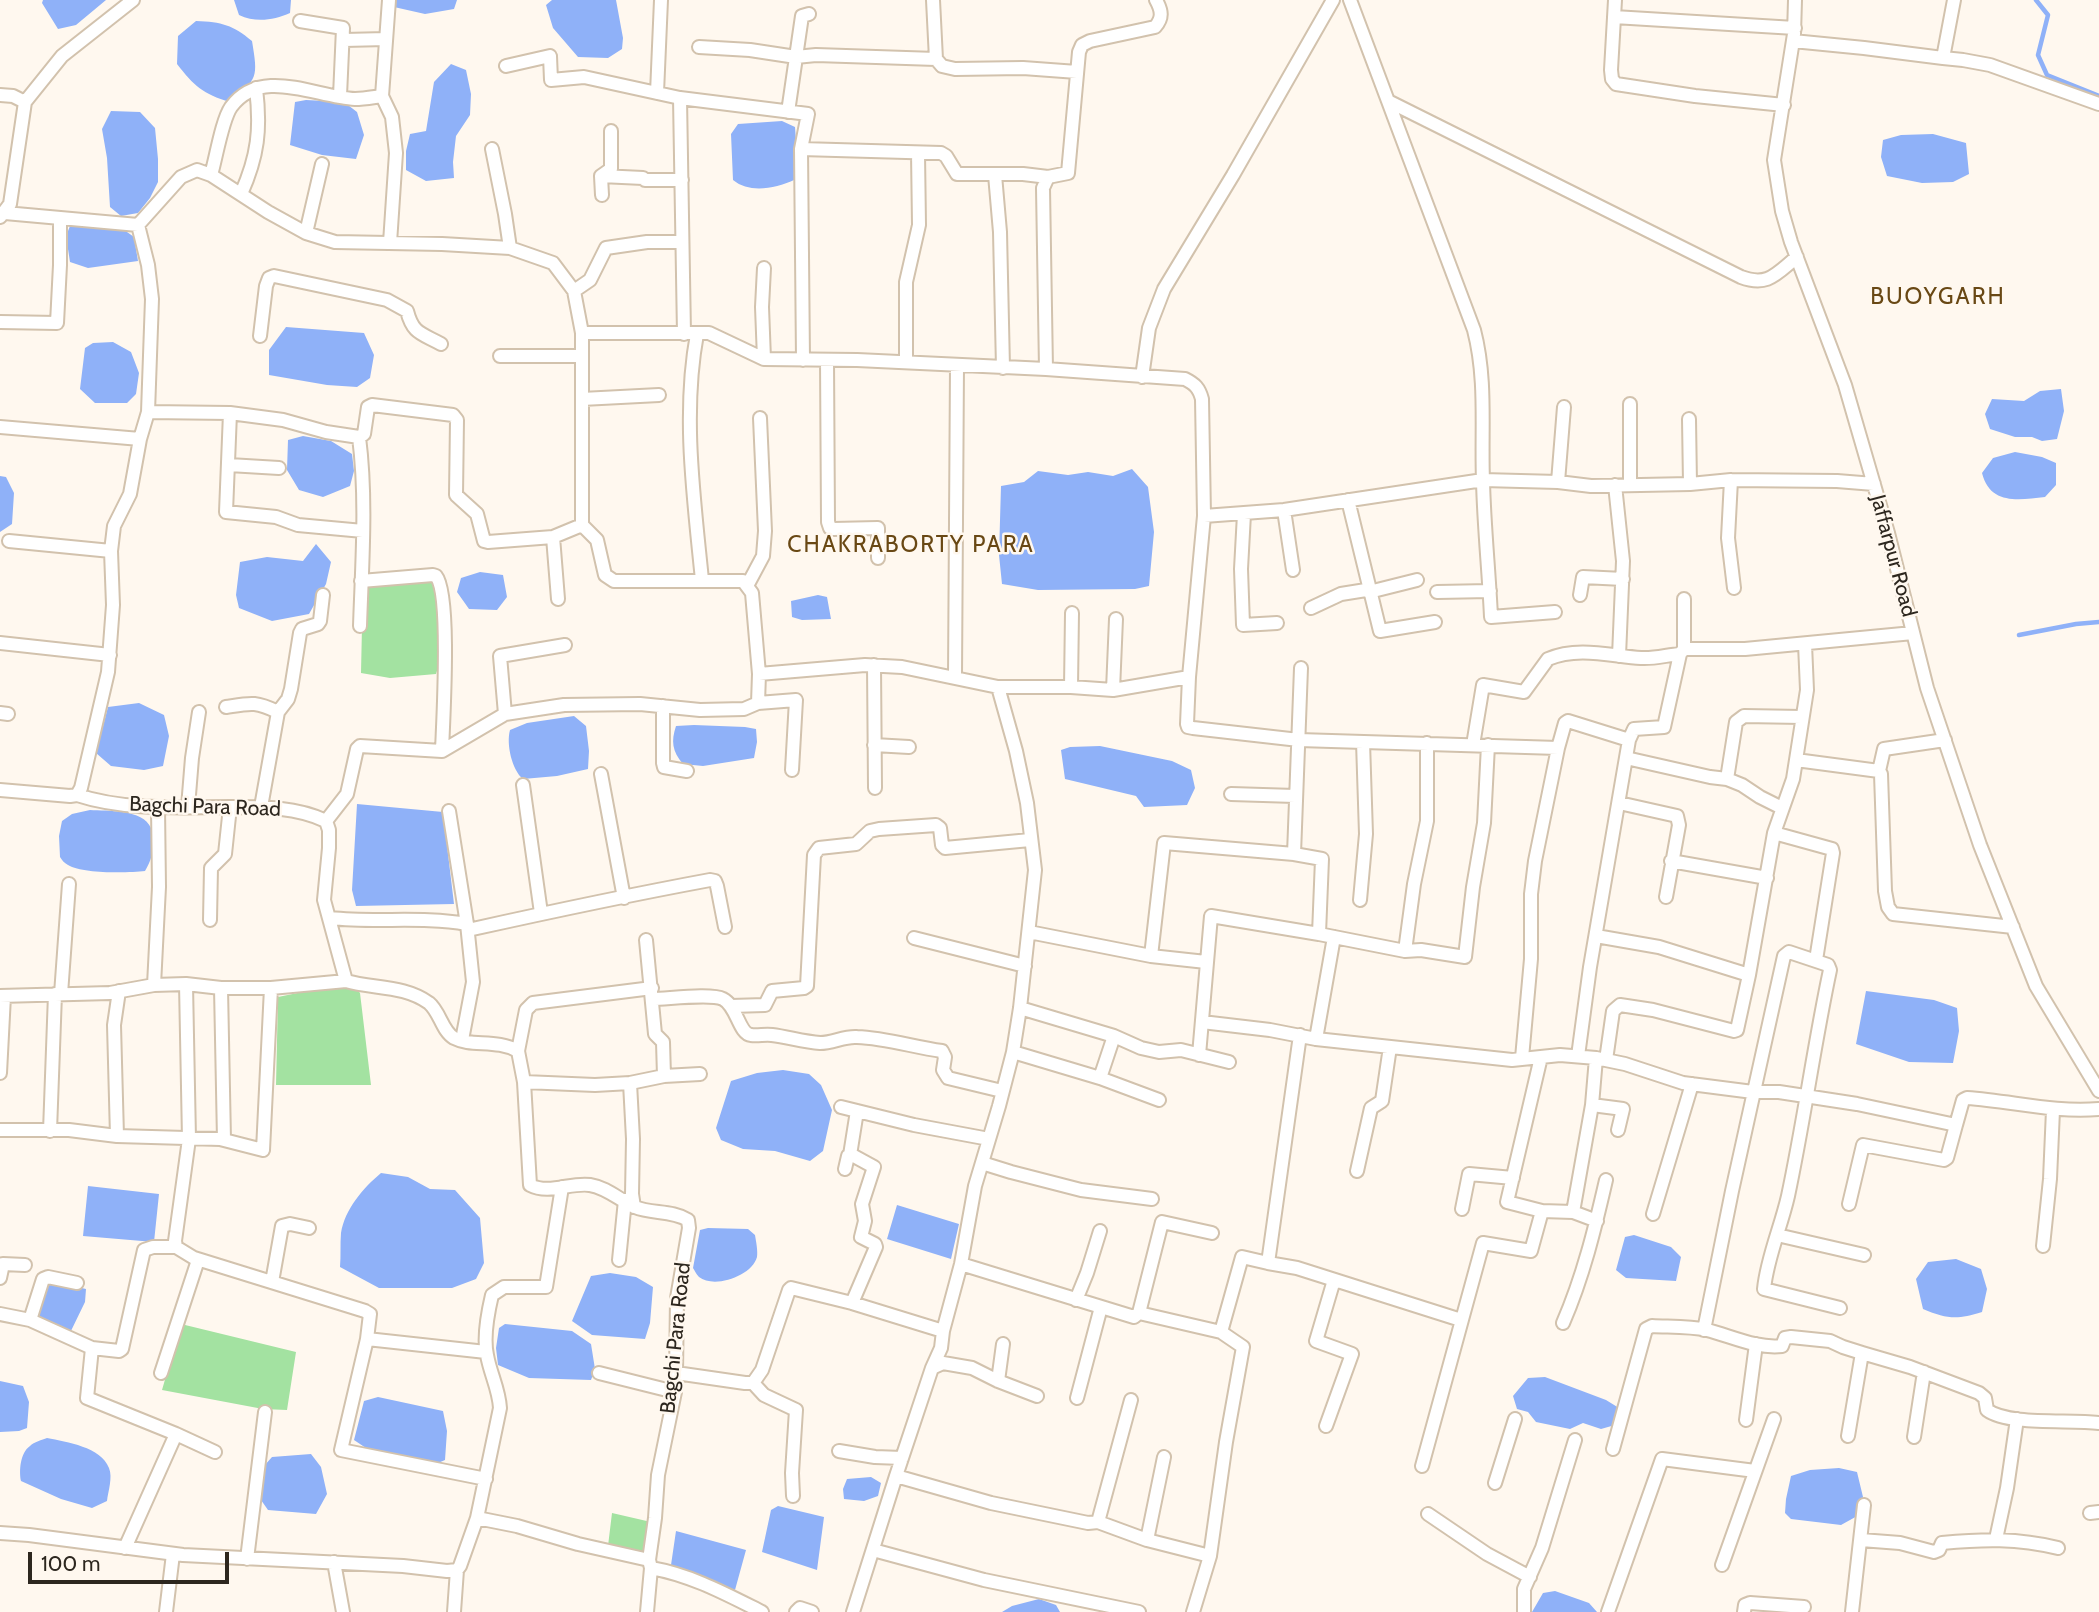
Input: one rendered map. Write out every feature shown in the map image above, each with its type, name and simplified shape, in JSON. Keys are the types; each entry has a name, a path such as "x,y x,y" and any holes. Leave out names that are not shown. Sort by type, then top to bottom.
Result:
{"street":[{"path":"133,0 62,56 25,102 9,204 3,215 138,225"},
{"path":"389,0 382,96 392,117 396,153 390,243"},
{"path":"657,93 661,0"},
{"path":"933,0 936,59 942,66 955,69 1023,68 1077,72"},
{"path":"801,149 944,154 957,174 1023,174 1048,177 1068,173 1079,52 1082,45 1155,27 1161,20 1156,0"},
{"path":"1142,377 1149,328 1164,289 1333,0"},
{"path":"1350,0 1478,346 1484,399 1483,480 1491,617 1555,612"},
{"path":"1615,0 1611,70 1612,79 1616,83 1695,96 1784,105"},
{"name":"Jaffarpur Road","path":"1795,0 1795,27 1774,160 1782,212 1845,385 1888,533 1927,688 1980,845 2041,995 2099,1091"},
{"path":"1943,58 1954,0"},
{"path":"788,112 802,16 809,14"},
{"path":"1614,17 1795,27"},
{"path":"300,21 343,28 340,96"},
{"path":"344,40 386,40"},
{"path":"1793,41 1864,47 1990,65 2099,104"},
{"path":"699,47 750,50 796,57 816,55 936,59"},
{"path":"506,66 550,56 551,80 584,77 680,98 808,114 801,149 803,360"},
{"path":"211,175 232,106 256,88 291,87 357,99 382,96"},
{"path":"241,194 255,155 259,114 256,88"},
{"path":"0,95 13,96 25,102"},
{"path":"680,98 682,242 692,362 692,468 702,580"},
{"path":"1388,101 1741,277 1755,282 1765,281 1773,278 1797,257"},
{"path":"601,176 611,169 611,131"},
{"path":"492,149 510,248"},
{"path":"906,362 906,282 919,225 918,153"},
{"path":"306,233 322,164"},
{"path":"138,225 181,177 197,170 211,175 306,233 335,243 510,248 553,263 574,291 582,333 582,525 597,540 605,575 614,581 743,581 752,593 759,674 758,704"},
{"path":"995,175 1000,232 1003,368"},
{"path":"601,176 682,180"},
{"path":"601,176 601,195"},
{"path":"1045,369 1043,188 1048,177"},
{"path":"0,322 57,323 60,218"},
{"path":"77,795 110,655 113,605 111,551 114,526 130,494 148,412 152,299 148,265 138,225"},
{"path":"574,291 590,280 606,248 647,242 682,242"},
{"path":"764,268 764,359"},
{"path":"260,336 266,286 269,278 274,276 387,300 407,311 414,330 441,344"},
{"path":"582,333 709,333 764,359 906,362 1185,379 1194,383 1202,399 1204,516 1189,677 1188,727 1299,740 1558,748"},
{"path":"500,356 582,356"},
{"path":"827,360 828,522 833,529 878,528 878,558"},
{"path":"955,677 957,366"},
{"path":"582,399 659,395"},
{"path":"1630,404 1630,485"},
{"path":"148,412 230,413 284,420 359,438 364,434 368,407 372,405 456,417 455,491 459,500 477,514 484,541 553,537 582,525"},
{"path":"1558,482 1564,407"},
{"path":"230,413 226,512 276,517 298,525 363,531"},
{"path":"747,586 763,556 765,531 760,418"},
{"path":"1689,419 1690,484"},
{"path":"0,427 140,439"},
{"path":"359,438 363,531 360,626"},
{"path":"229,465 279,468"},
{"path":"1204,516 1283,510 1483,480 1558,482 1591,486 1690,484 1731,480 1874,484"},
{"path":"1731,480 1728,538 1734,588"},
{"path":"1615,485 1623,579 1619,656"},
{"path":"1348,500 1380,631 1435,622"},
{"path":"1283,510 1293,570"},
{"path":"1244,514 1241,569 1243,625 1277,623"},
{"path":"553,537 558,599"},
{"path":"9,541 111,551"},
{"path":"361,581 433,575 441,583 445,620 442,751"},
{"path":"1580,595 1583,578 1623,579"},
{"path":"1311,608 1341,594 1366,590 1369,592 1417,580"},
{"path":"1437,592 1490,591"},
{"path":"261,807 278,712 288,699 291,689 300,633 302,629 320,621 324,595"},
{"path":"1578,1056 1590,967 1629,740 1634,729 1664,727 1682,651 1684,599"},
{"path":"1071,687 1072,613"},
{"path":"1113,690 1116,619"},
{"path":"1473,745 1483,685 1526,691 1548,659 1553,657 1578,653 1608,653 1645,659 1682,651 1745,649 1913,633"},
{"path":"0,643 110,655"},
{"path":"1573,1212 1601,1059 1613,1011 1620,1005 1653,1010 1736,1031 1749,975 1774,833 1793,779 1807,690 1805,644"},
{"path":"505,713 500,656 565,645"},
{"path":"874,665 875,789"},
{"path":"759,674 874,665 902,667 998,687 1113,690 1189,677"},
{"path":"1293,854 1301,668"},
{"path":"853,1612 895,1476 941,1348 961,1264 975,1186 1013,1052 1020,1008 1035,870 1027,803 998,687"},
{"path":"346,981 324,900 329,830 326,821 347,794 357,749 360,746 442,751 505,713 564,705 640,704 700,710 744,709 758,704 796,700 792,771"},
{"path":"226,707 263,704 278,712"},
{"path":"663,706 664,767 687,771"},
{"path":"188,807 199,712"},
{"path":"1727,779 1736,722 1739,718 1802,717"},
{"path":"1522,1058 1531,959 1531,894 1535,861 1565,723 1569,720 1629,740"},
{"path":"1945,740 1884,749 1879,771 1885,891 1890,911 1898,916 2013,927"},
{"path":"1360,900 1366,834 1363,742"},
{"path":"1405,951 1414,884 1427,821 1427,743"},
{"path":"1199,1055 1211,916 1405,951 1421,950 1465,957 1484,823 1488,745"},
{"path":"874,746 909,747"},
{"path":"1626,758 1727,779 1782,808"},
{"path":"1796,760 1879,771"},
{"path":"601,774 624,898"},
{"path":"523,785 541,913"},
{"name":"Bagchi Para Road","path":"0,790 77,795 94,801 158,807 275,807 326,821"},
{"path":"1231,794 1295,796"},
{"path":"1619,803 1677,816 1679,825 1666,897"},
{"path":"153,985 159,887 158,807"},
{"path":"210,920 211,868 225,854 230,807"},
{"path":"449,811 468,927 473,982 462,1040"},
{"path":"731,1006 765,1005 772,991 807,986 814,855 819,848 856,844 870,831 878,829 936,825 940,828 942,845 945,848 1030,840"},
{"path":"1774,833 1832,849 1816,960"},
{"path":"1151,957 1164,843 1322,859 1319,934"},
{"path":"1671,861 1767,878"},
{"path":"330,918 357,921 441,919 468,927 624,898 639,892 715,881 725,928"},
{"path":"50,1131 58,994 69,884"},
{"path":"1029,932 1151,957 1206,962"},
{"path":"1596,936 1659,947 1749,975"},
{"path":"1316,1039 1334,937"},
{"path":"914,938 1025,965"},
{"path":"646,940 655,1034 663,1042 664,1076"},
{"path":"1704,1329 1753,1092 1784,956 1789,953 1816,960 1828,965 1830,970 1787,1200 1764,1289 1840,1308"},
{"path":"0,1073 2,996 119,991 153,985 271,988 346,981 364,986 404,990 427,1001 449,1033 462,1040 499,1044 517,1051 526,1010 533,1003 652,993 713,997 723,999 731,1006 746,1034 769,1034 818,1043 853,1036 942,1051 945,1057 943,1070 948,1078 1002,1091"},
{"path":"186,984 189,1139 176,1247 198,1260 370,1314 341,1450 486,1479"},
{"path":"221,988 224,1140"},
{"path":"0,1130 69,1130 117,1136 224,1140 263,1150 271,988"},
{"path":"117,1136 114,1025 119,991"},
{"path":"1020,1008 1114,1036 1150,1050 1181,1050 1229,1062"},
{"path":"1202,1023 1316,1039 1512,1060 1578,1056 1601,1059 1692,1084 1753,1092 1779,1092 1857,1104 1956,1125"},
{"path":"1268,1263 1300,1035"},
{"path":"1100,1078 1114,1036"},
{"path":"1357,1171 1371,1108 1382,1101 1390,1047"},
{"name":"Bagchi Para Road","path":"517,1051 524,1082 530,1185 538,1189 592,1185 629,1203 685,1217 689,1224 677,1298 676,1373 658,1475 647,1612"},
{"path":"1013,1052 1100,1078 1159,1100"},
{"path":"1541,1057 1507,1202 1542,1211 1573,1212 1597,1221"},
{"path":"524,1082 595,1085 700,1074"},
{"path":"619,1260 632,1194 630,1083"},
{"path":"1653,1214 1692,1084"},
{"path":"1849,1204 1863,1145 1945,1160 1963,1100 1967,1098 2075,1112 2099,1109"},
{"path":"1592,1105 1623,1108 1618,1130"},
{"path":"841,1107 989,1139"},
{"path":"2043,1246 2053,1110"},
{"path":"845,1168 850,1155 857,1111"},
{"path":"850,1155 874,1167 862,1204 865,1221 861,1237 876,1245 852,1303"},
{"path":"982,1163 1081,1190 1152,1199"},
{"path":"1462,1209 1469,1174 1513,1178"},
{"path":"1563,1322 1597,1221 1606,1180"},
{"path":"456,1611 458,1568 477,1518 500,1408 486,1352 488,1311 492,1295 504,1287 547,1285 562,1187"},
{"path":"1422,1466 1483,1243 1531,1251 1542,1211"},
{"path":"961,1264 1134,1317 1139,1313 1162,1222 1212,1233"},
{"path":"272,1282 282,1226 286,1224 309,1228"},
{"path":"1076,1300 1100,1231"},
{"path":"1777,1235 1864,1255"},
{"path":"0,1314 30,1320 92,1348 120,1351 144,1250 153,1247 176,1247"},
{"path":"1221,1332 1242,1256 1297,1268 1461,1320"},
{"path":"161,1373 198,1260"},
{"path":"0,1278 3,1264 25,1265"},
{"path":"30,1320 43,1279 48,1277 77,1283"},
{"path":"1326,1426 1352,1354 1317,1341 1334,1280"},
{"path":"676,1373 753,1382 762,1370 789,1290 796,1288 943,1331"},
{"path":"1077,1398 1101,1307"},
{"path":"1139,1313 1221,1332 1241,1344 1243,1351 1229,1419 1210,1556 1194,1612"},
{"path":"1613,1449 1648,1326 1704,1329 1756,1344 1780,1347 1788,1337 1830,1341 1979,1393 1985,1398 1989,1412 2017,1419 2081,1420 2099,1423"},
{"path":"366,1339 486,1352"},
{"path":"998,1381 1003,1344"},
{"path":"1746,1420 1756,1344"},
{"path":"92,1348 87,1398 215,1452"},
{"path":"1848,1436 1863,1353"},
{"path":"932,1368 943,1363 972,1368 1037,1396"},
{"path":"1914,1437 1924,1372"},
{"path":"599,1373 674,1392"},
{"path":"753,1382 764,1395 796,1410 793,1496"},
{"path":"1098,1522 1131,1401"},
{"path":"247,1559 265,1412"},
{"path":"1495,1483 1515,1419"},
{"path":"1722,1565 1774,1419"},
{"path":"1996,1539 2017,1419"},
{"path":"125,1548 176,1434"},
{"path":"1524,1612 1524,1589 1542,1548 1575,1440"},
{"path":"839,1451 902,1458"},
{"path":"1147,1540 1164,1457"},
{"path":"1608,1612 1662,1459 1755,1471"},
{"path":"895,1476 991,1503 1088,1523 1098,1522 1147,1540 1210,1556"},
{"path":"1852,1612 1864,1505"},
{"path":"1428,1514 1487,1554 1530,1577"},
{"path":"477,1518 517,1526 650,1564 718,1589 762,1612"},
{"path":"0,1533 173,1554 403,1566 447,1572 458,1568"},
{"path":"1861,1539 1900,1543 1934,1552 1939,1550 1942,1543 1996,1539 2029,1541 2058,1548"},
{"path":"873,1550 984,1580 1139,1612"},
{"path":"166,1612 173,1554"},
{"path":"334,1562 343,1612"},
{"path":"1744,1612 1745,1605 1750,1603 1804,1607"},
{"path":"796,1612 800,1608 812,1612"}],"green space":[{"path":"363,579 446,579 450,616 446,642 436,674 390,678 361,673"},
{"path":"351,982 360,993 371,1085 276,1085 278,997"},
{"path":"181,1324 296,1352 287,1410 263,1409 162,1390"},
{"path":"612,1513 651,1522 646,1555 608,1546"}],"water":[{"path":"43,0 106,0 76,25 58,29 42,3"},
{"path":"234,0 291,0 290,13 271,19 252,19 239,15"},
{"path":"395,0 457,0 454,9 425,14 394,7"},
{"path":"552,0 616,0 623,38 622,49 608,58 578,57 553,28 546,5"},
{"path":"196,21 227,25 252,41 254,76 246,88 230,102 200,88 177,64 178,36"},
{"path":"451,64 466,70 471,94 470,115 456,136 454,178 426,181 406,170 406,151 410,134 426,131 434,82"},
{"path":"295,102 344,102 357,112 364,135 356,159 322,155 290,145"},
{"path":"111,111 140,112 155,128 158,182 138,213 121,216 110,207 102,129"},
{"path":"782,121 795,127 797,155 794,180 771,187 755,188 733,180 731,134 738,124"},
{"path":"1933,134 1966,143 1969,174 1953,182 1922,183 1887,176 1881,157 1883,140 1901,135"},
{"path":"70,226 120,227 134,237 138,261 88,268 70,262 66,236"},
{"path":"286,327 364,333 374,355 370,378 357,387 269,375 269,350"},
{"path":"113,342 131,352 139,373 136,394 127,403 95,403 80,389 85,348 93,343"},
{"path":"2061,389 2064,411 2057,439 2042,441 2032,437 2015,437 1990,429 1985,414 1992,399 2024,401 2040,391"},
{"path":"303,436 331,441 352,454 354,471 350,486 323,497 299,490 287,470 288,440"},
{"path":"2015,452 2042,457 2056,463 2056,485 2045,497 2006,498 1991,491 1982,473 1993,458"},
{"path":"1132,469 1148,487 1154,532 1149,586 1135,589 1038,590 1002,584 999,555 1001,486 1024,482 1038,471 1068,475 1088,472 1113,476"},
{"path":"0,476 6,477 14,493 12,524 0,532"},
{"path":"316,544 331,562 326,584 309,614 272,621 239,608 236,595 240,562 267,557 303,561"},
{"path":"480,572 503,575 507,597 497,610 469,609 457,592 461,578"},
{"path":"818,595 827,597 831,619 802,620 792,617 791,601"},
{"path":"139,703 164,715 169,736 163,766 144,770 111,766 96,753 108,707"},
{"path":"574,716 586,726 588,769 557,776 523,779 511,756 510,730 527,723"},
{"path":"676,726 756,729 754,758 703,766 683,764 675,750 674,731"},
{"path":"1100,746 1172,761 1191,770 1195,788 1187,805 1144,807 1136,796 1065,779 1061,750"},
{"path":"357,804 443,812 454,904 356,906 352,890"},
{"path":"90,810 124,812 147,822 151,828 153,843 152,856 145,871 94,871 75,868 63,861 60,857 59,836 62,821 72,814"},
{"path":"1866,991 1934,1000 1957,1008 1959,1031 1953,1063 1909,1062 1856,1044"},
{"path":"783,1070 809,1074 821,1085 832,1110 823,1151 810,1161 775,1151 743,1149 721,1140 716,1128 731,1081 757,1073"},
{"path":"381,1173 408,1177 430,1189 455,1190 480,1218 484,1263 476,1279 452,1288 379,1288 340,1267 341,1233 346,1216 361,1192"},
{"path":"88,1186 159,1194 154,1242 83,1236"},
{"path":"897,1205 959,1224 951,1259 887,1239"},
{"path":"748,1229 755,1235 756,1240 757,1257 754,1264 732,1279 714,1282 699,1277 693,1268 700,1230"},
{"path":"1634,1235 1671,1247 1681,1257 1676,1281 1626,1278 1616,1270 1625,1237"},
{"path":"1956,1259 1981,1269 1987,1289 1982,1312 1952,1317 1923,1309 1916,1279 1928,1262"},
{"path":"610,1273 636,1277 653,1287 650,1323 645,1339 592,1335 572,1321 591,1276"},
{"path":"47,1280 86,1289 85,1302 69,1335 39,1321 39,1308"},
{"path":"505,1324 572,1331 591,1344 595,1369 591,1380 529,1378 498,1365 496,1348 499,1328"},
{"path":"1545,1377 1606,1400 1619,1408 1615,1425 1601,1429 1583,1423 1570,1429 1536,1422 1528,1412 1517,1409 1513,1396 1528,1378"},
{"path":"0,1381 23,1386 29,1402 27,1428 0,1432"},
{"path":"378,1397 443,1411 447,1431 445,1460 431,1466 372,1452 354,1440 364,1401"},
{"path":"47,1438 91,1450 105,1461 111,1476 107,1501 92,1508 61,1499 21,1481 20,1467 24,1453 32,1445"},
{"path":"311,1454 321,1467 327,1494 316,1514 268,1510 261,1500 264,1466 272,1457"},
{"path":"1839,1468 1857,1472 1863,1497 1859,1515 1841,1525 1791,1519 1785,1513 1791,1476 1810,1470"},
{"path":"871,1477 881,1483 878,1496 864,1501 844,1499 843,1489 847,1479"},
{"path":"778,1506 824,1517 817,1570 762,1552 771,1510"},
{"path":"676,1531 746,1550 735,1590 677,1571 671,1565"},
{"path":"1555,1591 1589,1603 1597,1612 1532,1612 1543,1593"},
{"path":"1039,1599 1056,1605 1060,1612 1002,1612 1012,1606"}],"waterway":[{"path":"2036,0 2048,15 2038,55 2047,75 2099,96"},
{"path":"2019,635 2099,622"}],"district":[{"name":"BUOYGARH","path":"1938,297"},
{"name":"CHAKRABORTY PARA","path":"911,545"}]}
